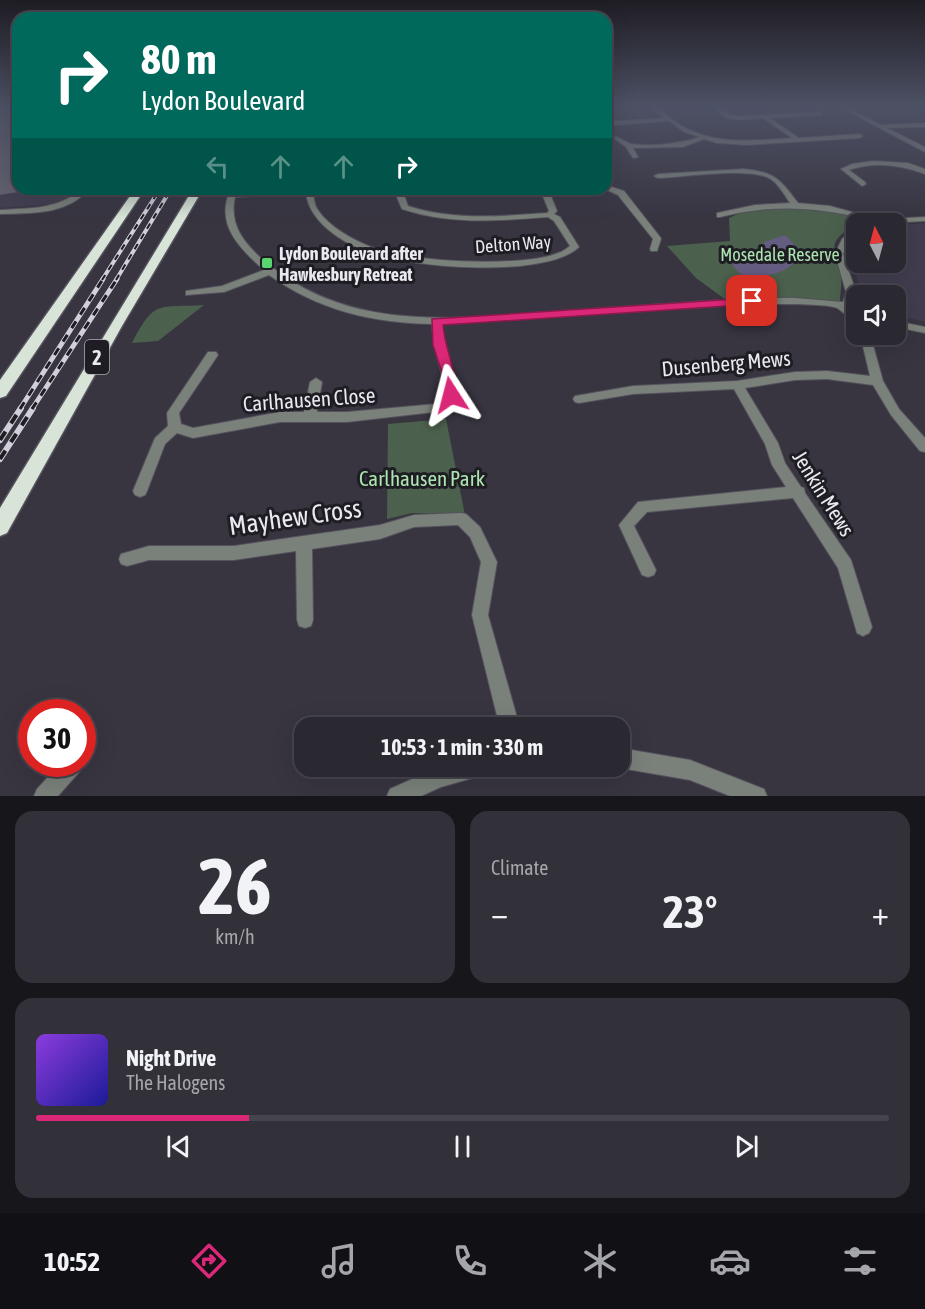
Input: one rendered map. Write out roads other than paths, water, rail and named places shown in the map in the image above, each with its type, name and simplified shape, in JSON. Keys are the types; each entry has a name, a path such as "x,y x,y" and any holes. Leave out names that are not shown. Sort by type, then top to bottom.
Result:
{"highway":[{"path":"0,392 136,195"},
{"name":"2","path":"0,527 115,326 194,195"}],"street":[{"path":"625,143 635,157"},
{"path":"629,146 689,143"},
{"path":"862,184 844,169 900,163 914,165 925,172"},
{"path":"658,176 759,172 778,179 795,205"},
{"path":"612,190 621,194 657,239 654,249"},
{"path":"0,212 51,207 78,195"},
{"path":"232,195 228,202 229,226 235,230 244,248 270,271 296,291 335,307 392,319 436,322 752,301 846,307"},
{"name":"Delton Way","path":"310,195 313,209 340,233 370,250 454,265 552,260 568,255 574,247 557,219 549,215 470,219 422,214 405,207 400,195"},
{"path":"547,195 553,206 549,215"},
{"path":"720,215 737,209 795,205 846,216"},
{"path":"906,221 925,219"},
{"path":"846,243 838,254 846,285"},
{"path":"189,293 219,290 270,271"},
{"path":"906,320 925,324"},
{"name":"Carlhausen Close","path":"175,427 193,433 256,420 310,416 366,416 430,410 446,403 451,395 436,322"},
{"path":"906,326 925,330"},
{"path":"868,345 877,381 895,412 924,445"},
{"path":"140,491 160,441 175,427 172,420 177,405 212,355"},
{"name":"Dusenberg Mews","path":"579,399 633,390 737,385 770,378 827,375 877,381"},
{"path":"310,416 316,382"},
{"name":"Jenkin Mews","path":"737,385 771,443 779,465 799,492 845,565 863,627"},
{"path":"648,570 626,525 643,506 799,492"},
{"name":"Mayhew Cross","path":"127,559 149,553 234,553 380,532 414,521 444,518 467,522 475,532 489,562 480,615 507,717"},
{"path":"304,542 305,620"},
{"path":"630,760 690,770 757,796"},
{"path":"44,796 61,777"},
{"path":"397,796 440,777"}],"railway":[{"path":"102,280 156,195"},
{"path":"116,280 167,195"},
{"path":"20,409 103,279"},
{"path":"32,409 117,279"},
{"path":"0,440 21,408"},
{"path":"0,459 33,408"}],"place":[{"name":"Lydon Boulevard after Hawkesbury Retreat","path":"267,263"}],"park label":[{"name":"Mosedale Reserve","path":"780,254"},
{"name":"Carlhausen Park","path":"422,478"}]}
